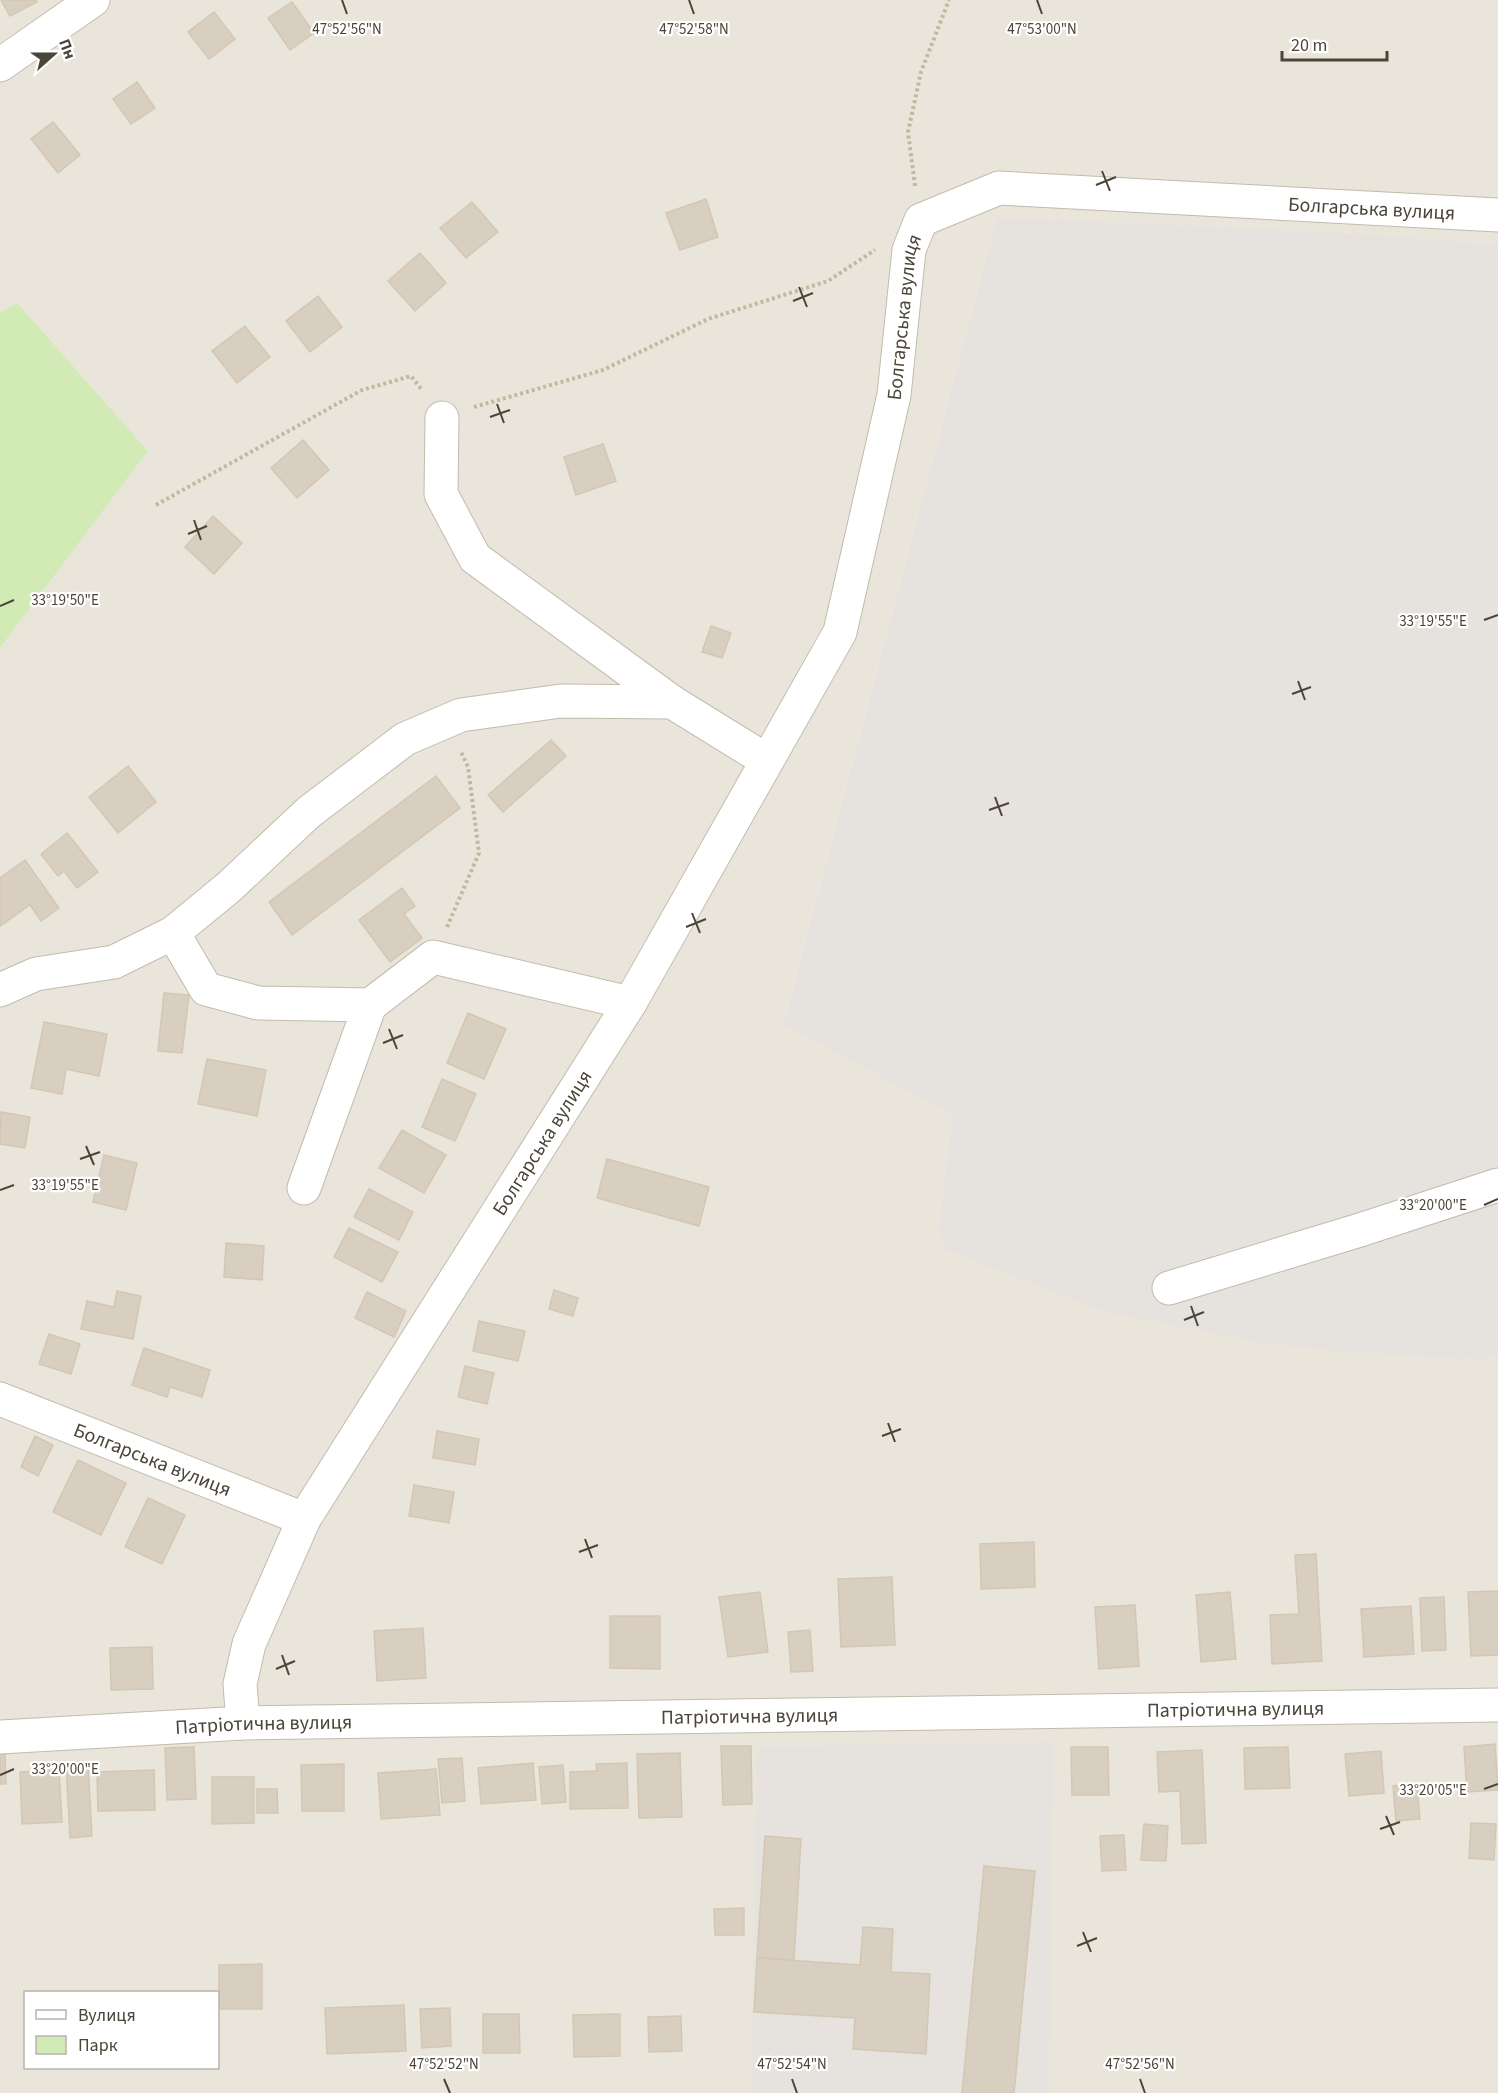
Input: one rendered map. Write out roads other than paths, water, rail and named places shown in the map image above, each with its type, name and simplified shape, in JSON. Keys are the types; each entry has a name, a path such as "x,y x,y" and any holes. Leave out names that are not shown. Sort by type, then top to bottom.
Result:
{"street":[{"path":"0,65 93,0"},
{"name":"Болгарська вулиця","path":"243,1723 240,1684 249,1644 304,1519 630,1003 840,632 894,395 909,250 921,220 999,188 1498,215"},
{"path":"442,418 441,494 475,558 672,702 766,760"},
{"path":"0,990 36,974 114,962 173,933 230,887 309,812 405,739 446,721 461,715 561,701 672,702"},
{"path":"173,933 206,989 258,1003 370,1005"},
{"path":"304,1188 370,1005 434,957 630,1003"},
{"path":"1169,1288 1498,1185"},
{"name":"Болгарська вулиця","path":"0,1399 304,1519"},
{"name":"Патріотична вулиця","path":"0,1737 243,1723 1498,1705"}]}
